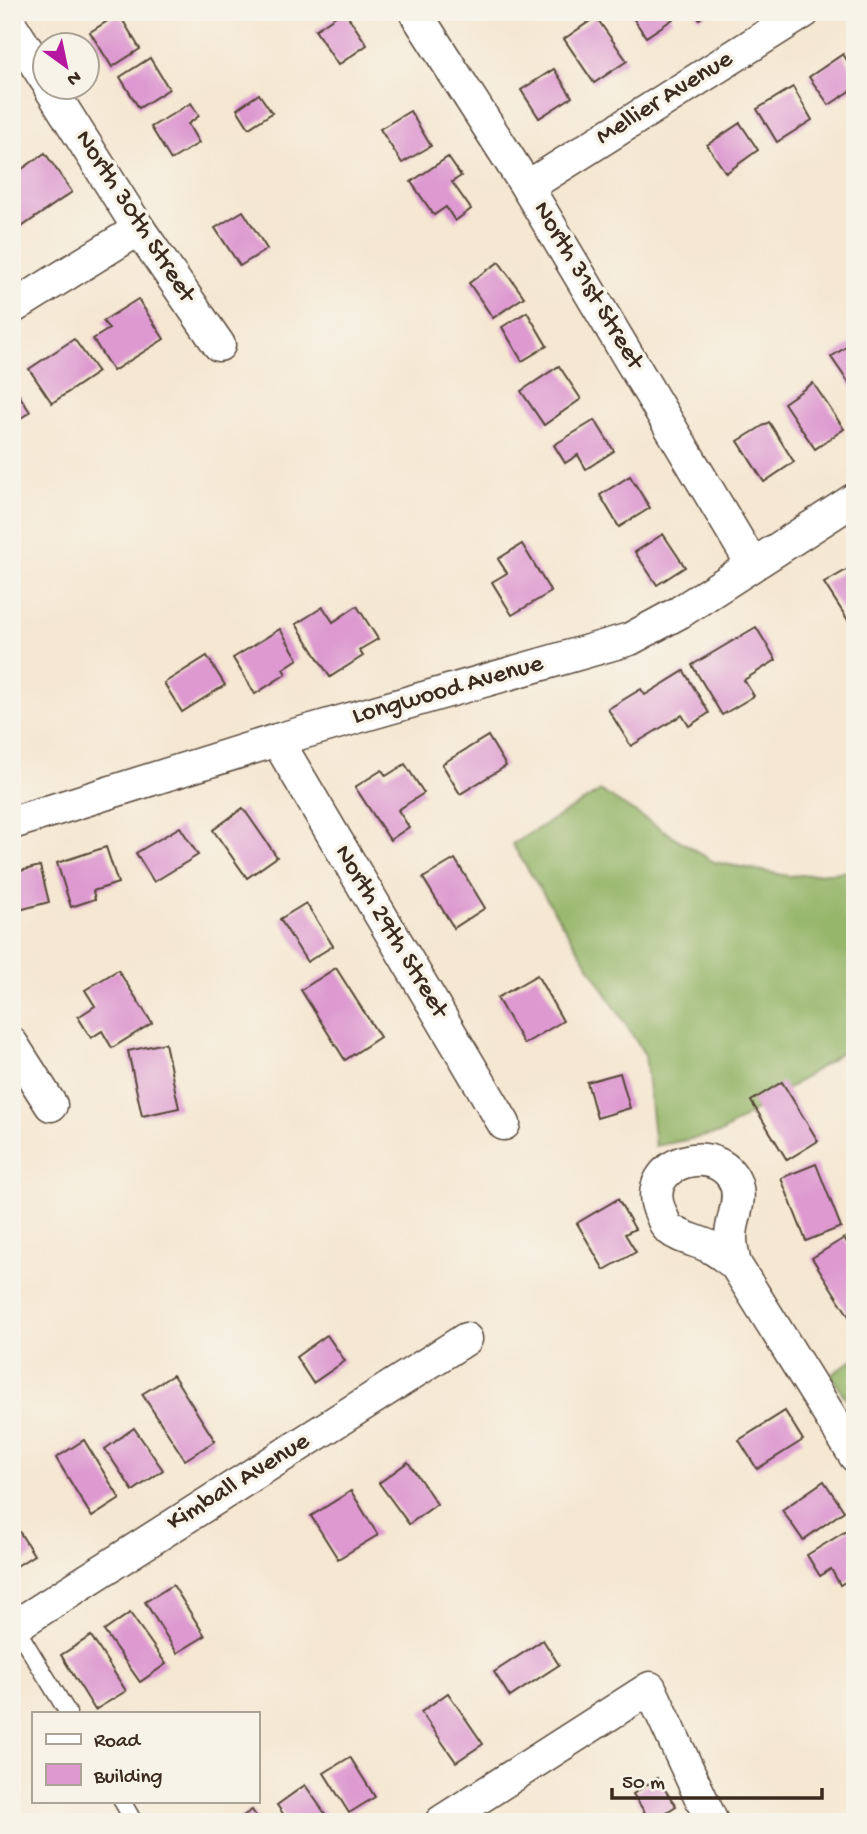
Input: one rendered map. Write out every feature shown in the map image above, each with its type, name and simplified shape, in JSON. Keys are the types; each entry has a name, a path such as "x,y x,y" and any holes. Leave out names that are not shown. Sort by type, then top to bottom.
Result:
{"street":[{"name":"North 31st Street","path":"415,12 527,187 752,564"},
{"name":"Mellier Avenue","path":"527,187 804,12"},
{"path":"12,27 32,58"},
{"name":"North 30th Street","path":"59,102 139,229 219,345"},
{"path":"12,308 139,229"},
{"name":"Longwood Avenue","path":"12,823 277,740 630,639 680,612 855,499"},
{"name":"North 29th Street","path":"277,740 503,1124"},
{"path":"12,1044 51,1105"},
{"path":"734,1264 855,1456"},
{"name":"Kimball Avenue","path":"13,1627 466,1339"},
{"path":"441,1822 650,1688 712,1822"}],"lane":[{"path":"13,1627 67,1712"},
{"path":"122,1802 134,1822"}],"green space":[{"path":"601,791 714,862 789,876 855,871 855,1075 846,1050 721,1133 655,1146 645,1055 512,844"},
{"path":"855,1358 855,1413 831,1375"}],"building":[{"path":"345,12 367,45 338,65 315,30"},
{"path":"629,12 668,12 673,19 646,37"},
{"path":"695,12 710,12 699,19"},
{"path":"119,14 140,49 112,67 102,51 102,32 90,32"},
{"path":"596,17 627,61 594,83 564,39"},
{"path":"843,54 855,73 855,88 829,105 809,77"},
{"path":"150,58 169,89 139,108 120,77"},
{"path":"554,69 572,97 539,118 521,90"},
{"path":"793,87 812,120 777,142 757,109"},
{"path":"259,94 272,113 249,128 237,109"},
{"path":"191,103 199,116 188,124 199,143 171,160 151,127"},
{"path":"410,111 431,146 402,163 380,129"},
{"path":"740,123 758,150 726,173 707,145"},
{"path":"45,153 72,192 20,228 12,217 12,176"},
{"path":"448,157 461,176 452,182 471,209 455,221 446,207 434,215 411,182"},
{"path":"243,211 267,249 240,266 215,228"},
{"path":"499,262 524,297 493,318 469,283"},
{"path":"138,299 164,339 113,371 93,339 109,329 103,321"},
{"path":"527,312 547,346 522,361 502,327"},
{"path":"74,339 98,372 52,403 29,369"},
{"path":"855,341 855,392 831,357"},
{"path":"559,366 581,399 544,425 521,391"},
{"path":"813,383 844,429 815,449 784,403"},
{"path":"12,384 30,412 12,424"},
{"path":"595,420 614,451 586,469 578,455 565,463 554,445"},
{"path":"769,422 794,462 764,482 738,441"},
{"path":"630,476 650,508 619,527 600,495"},
{"path":"663,534 685,567 657,585 635,552"},
{"path":"522,544 551,592 512,615 492,582 507,573 498,559"},
{"path":"855,565 855,631 824,583"},
{"path":"357,606 378,639 359,650 363,656 330,677 296,624 323,607 333,622"},
{"path":"756,627 776,660 744,680 754,696 722,715 692,665"},
{"path":"280,629 298,659 283,669 286,674 255,694 233,658"},
{"path":"207,656 225,685 182,712 164,683"},
{"path":"684,671 709,713 689,726 682,715 631,746 608,709 641,689 645,695"},
{"path":"488,736 506,766 460,794 442,764"},
{"path":"405,764 424,793 398,810 409,827 390,840 355,787 382,770 386,776"},
{"path":"243,808 277,857 247,878 213,830"},
{"path":"180,827 198,855 154,882 136,853"},
{"path":"106,847 118,883 93,891 95,899 71,907 57,863"},
{"path":"455,859 485,908 454,928 423,878"},
{"path":"40,866 49,902 12,912 12,873"},
{"path":"306,903 333,946 307,962 280,919"},
{"path":"336,968 380,1037 345,1060 301,990"},
{"path":"118,970 152,1023 112,1048 102,1031 91,1038 78,1017 95,1006 85,990"},
{"path":"537,975 563,1021 524,1044 497,998"},
{"path":"165,1043 179,1108 142,1116 128,1051"},
{"path":"620,1073 630,1108 597,1118 587,1082"},
{"path":"782,1082 818,1141 787,1160 751,1101"},
{"path":"816,1164 841,1227 806,1241 781,1178"},
{"path":"618,1199 635,1229 625,1234 636,1252 604,1270 577,1223"},
{"path":"844,1238 855,1255 855,1315 850,1318 812,1258"},
{"path":"327,1335 345,1361 313,1383 296,1357"},
{"path":"173,1375 215,1441 185,1460 142,1394"},
{"path":"785,1411 803,1440 757,1469 739,1440"},
{"path":"134,1428 163,1470 133,1491 105,1449"},
{"path":"84,1440 120,1499 92,1517 56,1458"},
{"path":"408,1462 437,1504 409,1524 379,1483"},
{"path":"824,1481 844,1511 803,1540 782,1510"},
{"path":"351,1491 378,1535 338,1559 311,1516"},
{"path":"12,1520 34,1555 12,1569"},
{"path":"851,1528 855,1533 855,1576 840,1585 831,1569 820,1576 807,1555"},
{"path":"173,1585 205,1636 177,1653 145,1602"},
{"path":"130,1613 166,1664 140,1682 104,1631"},
{"path":"91,1636 126,1691 95,1710 61,1655"},
{"path":"543,1640 559,1665 510,1697 494,1672"},
{"path":"448,1693 483,1744 456,1762 421,1712"},
{"path":"350,1757 375,1797 349,1813 324,1773"},
{"path":"657,1778 676,1806 651,1822 633,1794"},
{"path":"305,1785 331,1822 289,1822 277,1805"},
{"path":"252,1810 260,1822 234,1822"}]}
